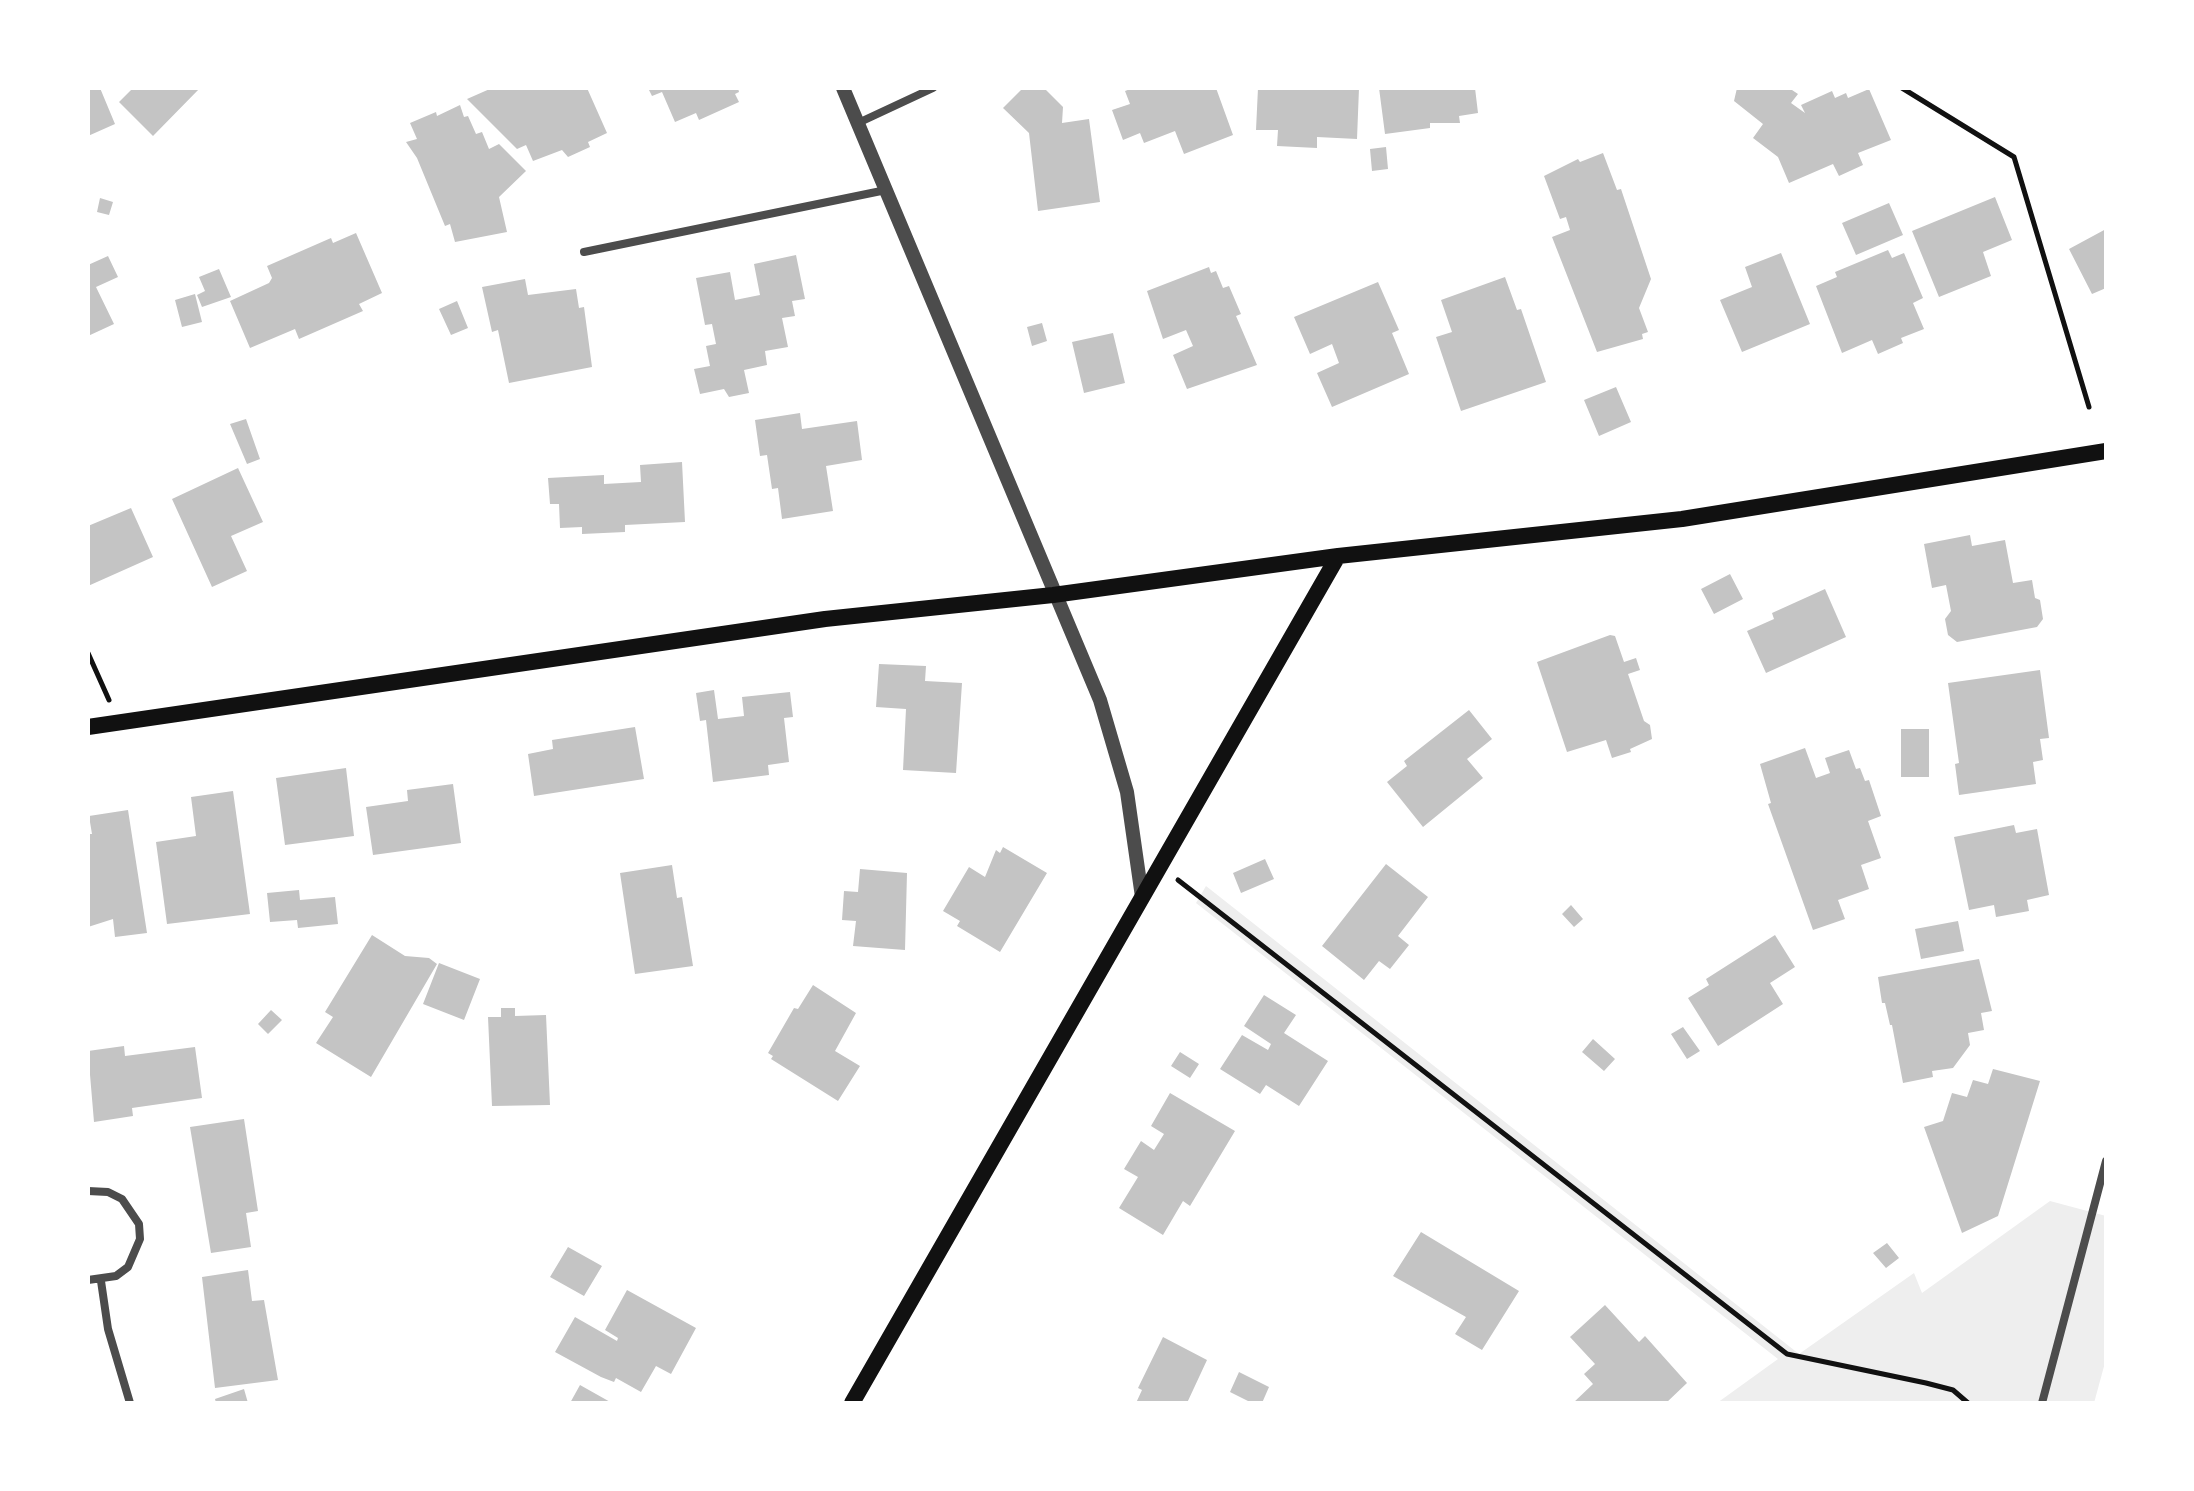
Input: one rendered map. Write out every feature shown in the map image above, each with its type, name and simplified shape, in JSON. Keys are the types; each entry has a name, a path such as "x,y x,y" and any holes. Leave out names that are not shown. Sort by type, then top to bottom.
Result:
{"main road":[{"path":"88,727 825,619 1053,595 1338,556 1682,519 2106,451"},
{"path":"852,1403 1338,556"}],"street":[{"path":"843,88 1053,595 1100,700 1123,777 1142,897"},
{"path":"858,123 933,88"},
{"path":"584,252 886,190"},
{"path":"2042,1403 2106,1161"},
{"path":"88,1191 108,1192 122,1199 139,1224 136,1254 128,1267 101,1281 88,1280"},
{"path":"101,1281 108,1329 130,1403"}],"path":[{"path":"1902,88 2014,157 2089,407"},
{"path":"88,653 120,723"},
{"path":"1158,865 1787,1354 1814,1363 1953,1390 1968,1403"}],"shaded area":[{"path":"1206,886 1799,1354 1914,1273 1922,1293 2050,1201 2106,1216 2106,1359 2094,1403 1717,1403 1778,1359 1196,903"}],"building":[{"path":"88,88 100,88 115,124 88,136"},
{"path":"133,88 200,88 153,136 119,102"},
{"path":"492,88 587,88 607,133 588,142 590,147 568,157 562,150 533,161 526,145 517,149 467,99"},
{"path":"648,88 738,88 739,92 735,94 739,102 699,120 696,113 675,122 662,92 652,96"},
{"path":"1023,88 1044,88 1063,107 1062,123 1089,119 1100,202 1038,211 1029,133 1003,108"},
{"path":"1133,88 1216,88 1233,135 1184,154 1175,131 1144,143 1140,133 1123,140 1112,110 1130,104 1125,91"},
{"path":"1258,88 1359,88 1357,139 1317,137 1317,148 1277,146 1278,130 1256,130"},
{"path":"1379,88 1475,88 1478,113 1459,116 1460,123 1430,123 1430,128 1385,134"},
{"path":"1737,88 1789,88 1798,94 1791,103 1805,113 1801,105 1832,91 1835,98 1846,93 1848,98 1869,89 1891,140 1858,153 1863,165 1839,176 1833,164 1789,183 1778,157 1753,138 1763,124 1734,101"},
{"path":"460,105 476,134 482,132 489,149 499,144 526,171 499,197 507,232 455,242 450,224 445,226 417,158 406,142 417,139 410,123 436,112 437,116"},
{"path":"1386,147 1388,169 1372,171 1370,149"},
{"path":"1603,153 1617,190 1621,189 1651,279 1639,308 1648,332 1642,334 1643,339 1597,352 1552,237 1570,230 1566,217 1560,219 1544,176 1578,159 1580,162"},
{"path":"1995,197 2012,240 1983,252 1991,276 1939,297 1912,231"},
{"path":"100,198 113,202 109,215 97,212"},
{"path":"1889,203 1903,235 1856,255 1842,223"},
{"path":"2106,229 2106,288 2092,294 2069,249"},
{"path":"356,233 382,293 359,304 363,311 299,339 295,329 250,348 230,301 269,283 272,278 267,266 331,238 333,243"},
{"path":"1888,250 1892,258 1904,253 1923,298 1913,303 1924,329 1901,338 1903,343 1878,354 1872,340 1842,353 1816,286 1837,277 1835,272"},
{"path":"1781,253 1810,324 1742,352 1720,300 1752,287 1745,267"},
{"path":"796,255 805,299 792,301 795,316 782,318 788,347 765,351 767,365 744,370 749,393 729,397 724,389 700,394 694,369 710,366 706,346 716,344 712,324 705,325 696,278 730,272 735,300 760,295 754,264"},
{"path":"108,256 118,277 96,287 114,324 88,336 88,265"},
{"path":"1209,267 1211,273 1216,271 1223,288 1229,286 1241,314 1236,316 1257,365 1187,389 1173,355 1193,346 1186,330 1163,339 1147,291"},
{"path":"219,269 231,297 202,307 197,295 205,291 199,277"},
{"path":"1505,277 1517,310 1521,309 1546,382 1461,411 1436,337 1452,332 1441,300"},
{"path":"525,279 528,295 576,289 579,308 584,307 592,367 509,383 498,330 492,332 482,287"},
{"path":"1378,282 1399,330 1392,333 1409,374 1332,407 1317,373 1339,363 1332,344 1310,354 1294,317"},
{"path":"195,294 202,322 182,327 175,300"},
{"path":"457,301 468,328 451,335 439,309"},
{"path":"1042,323 1047,341 1032,346 1027,327"},
{"path":"1113,333 1125,383 1084,393 1072,342"},
{"path":"1616,387 1631,422 1599,436 1584,400"},
{"path":"800,413 802,429 857,421 862,460 826,466 833,511 782,519 778,488 772,489 767,455 760,456 755,420"},
{"path":"246,419 260,459 247,464 230,424"},
{"path":"682,462 685,522 625,525 625,532 582,534 582,527 560,528 559,504 550,504 548,478 604,475 604,484 641,482 640,465"},
{"path":"238,468 263,522 231,536 247,571 212,587 172,499"},
{"path":"131,508 153,557 88,586 88,526"},
{"path":"1970,535 1972,546 2005,540 2013,583 2032,580 2035,598 2040,600 2043,619 2037,627 1957,642 1948,635 1945,619 1951,611 1946,585 1932,588 1924,544"},
{"path":"1730,574 1743,599 1714,614 1701,589"},
{"path":"1825,589 1846,637 1766,673 1747,631 1774,619 1772,613"},
{"path":"1610,635 1615,636 1624,662 1636,658 1640,670 1628,674 1644,721 1650,725 1652,739 1630,749 1631,752 1612,758 1606,740 1567,752 1537,662"},
{"path":"879,664 926,666 925,681 962,683 956,773 903,770 906,709 876,707"},
{"path":"2040,670 2049,738 2040,739 2043,760 2033,762 2036,784 1959,795 1955,764 1959,763 1948,683"},
{"path":"714,690 718,719 744,716 742,697 790,692 793,717 784,718 789,762 768,765 769,775 713,782 706,720 700,721 696,693"},
{"path":"1469,710 1492,739 1467,759 1483,778 1423,827 1387,782 1407,766 1404,761"},
{"path":"635,727 644,779 534,796 528,754 553,749 552,740"},
{"path":"1901,729 1929,729 1929,777 1901,777"},
{"path":"1805,748 1816,778 1830,773 1825,758 1849,750 1856,769 1860,768 1865,781 1869,780 1881,816 1868,821 1881,858 1861,865 1869,889 1838,900 1845,919 1813,930 1768,804 1771,803 1760,764"},
{"path":"346,768 354,836 285,845 276,778"},
{"path":"453,784 461,843 373,855 366,807 408,801 407,790"},
{"path":"233,791 250,914 167,924 156,842 196,836 191,797"},
{"path":"128,810 147,933 115,937 113,919 88,927 88,834 92,834 89,816"},
{"path":"2014,825 2016,833 2037,829 2049,895 2027,900 2029,911 1996,917 1994,905 1969,910 1954,837"},
{"path":"1003,847 1047,873 1000,952 957,926 960,921 943,911 969,867 985,877 996,850 1000,853"},
{"path":"1265,859 1274,879 1241,893 1233,873"},
{"path":"1386,864 1428,897 1398,936 1409,945 1390,969 1379,961 1364,980 1322,946"},
{"path":"672,865 677,898 682,897 693,966 635,974 620,873"},
{"path":"860,869 907,873 905,950 853,946 856,921 842,920 844,891 858,892"},
{"path":"299,890 300,900 335,897 338,924 298,928 297,920 270,922 267,893"},
{"path":"1571,905 1583,919 1574,927 1562,914"},
{"path":"1958,921 1964,951 1921,959 1915,929"},
{"path":"372,935 405,956 429,958 437,964 371,1077 316,1043 333,1017 325,1012"},
{"path":"1775,935 1795,967 1770,983 1783,1004 1718,1046 1688,998 1709,985 1706,979"},
{"path":"1979,959 1992,1011 1981,1013 1984,1030 1968,1033 1970,1045 1953,1068 1932,1071 1933,1077 1903,1083 1892,1025 1885,1003 1882,1003 1878,977"},
{"path":"439,963 480,979 464,1020 423,1004"},
{"path":"813,985 856,1013 835,1051 860,1066 838,1101 771,1059 773,1056 768,1053 794,1008 798,1009"},
{"path":"1264,995 1296,1015 1284,1033 1328,1061 1299,1106 1266,1085 1260,1094 1220,1069 1242,1035 1268,1050 1271,1044 1244,1026"},
{"path":"501,1008 515,1008 515,1016 546,1015 550,1105 492,1106 488,1017 501,1017"},
{"path":"271,1010 282,1020 268,1034 258,1024"},
{"path":"1683,1027 1700,1051 1687,1059 1671,1034"},
{"path":"1593,1039 1615,1059 1604,1071 1582,1052"},
{"path":"124,1046 125,1056 195,1047 202,1098 132,1108 133,1116 94,1122 88,1051"},
{"path":"1180,1052 1199,1064 1190,1078 1171,1066"},
{"path":"1993,1069 2040,1081 1998,1216 1962,1233 1924,1127 1943,1121 1952,1093 1967,1097 1973,1080 1988,1084"},
{"path":"1170,1093 1235,1131 1190,1206 1183,1201 1163,1235 1119,1208 1138,1177 1124,1169 1141,1141 1154,1150 1164,1134 1151,1126"},
{"path":"244,1119 258,1211 246,1213 251,1247 211,1253 190,1127"},
{"path":"1421,1232 1519,1291 1482,1350 1455,1334 1466,1317 1393,1276"},
{"path":"1887,1243 1899,1258 1886,1268 1873,1253"},
{"path":"568,1247 602,1266 584,1296 550,1277"},
{"path":"248,1270 252,1301 264,1300 278,1380 215,1388 202,1277"},
{"path":"627,1290 696,1328 671,1374 656,1366 641,1392 616,1378 614,1382 601,1377 555,1352 575,1317 617,1341 618,1338 605,1330"},
{"path":"1605,1305 1639,1342 1645,1336 1687,1383 1666,1403 1573,1403 1593,1384 1584,1374 1595,1364 1570,1337"},
{"path":"1163,1337 1207,1360 1187,1403 1136,1403 1142,1390 1138,1388"},
{"path":"1239,1372 1269,1387 1262,1403 1252,1403 1230,1392"},
{"path":"580,1385 612,1403 570,1403"},
{"path":"244,1389 248,1403 216,1403 215,1399"}]}
